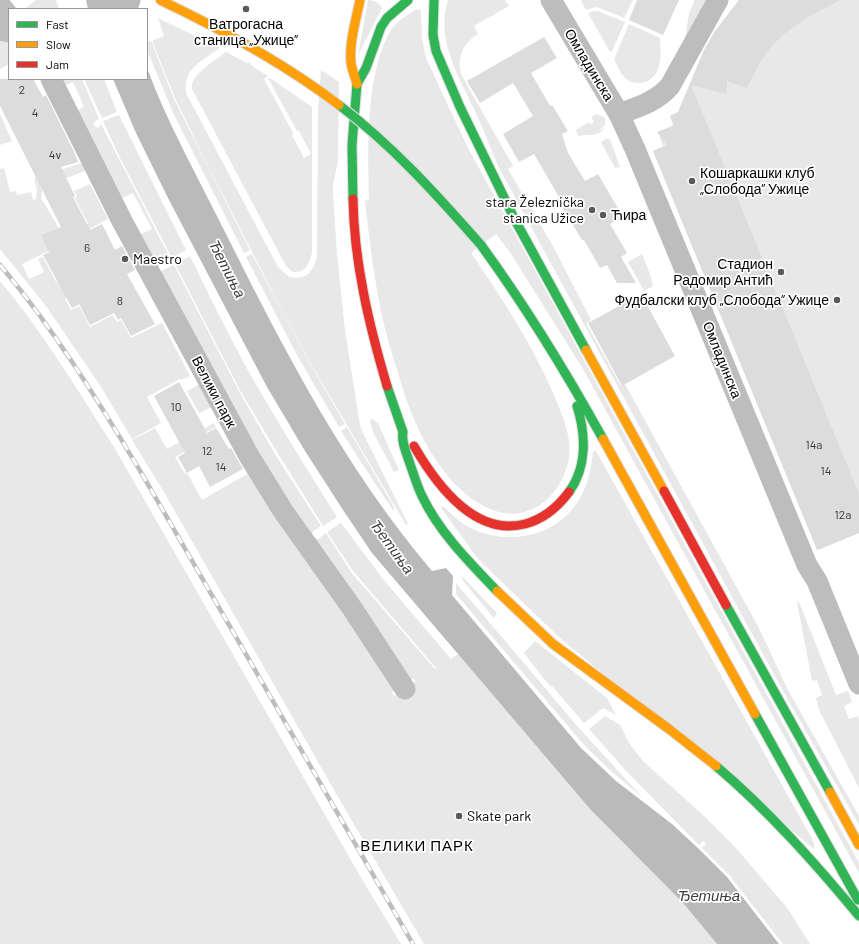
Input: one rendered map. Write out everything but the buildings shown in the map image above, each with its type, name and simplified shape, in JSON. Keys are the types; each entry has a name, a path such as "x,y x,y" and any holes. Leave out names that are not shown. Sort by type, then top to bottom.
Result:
{"main road":[{"path":"160,0 196,16 243,41 284,66 344,109 370,130 421,178 481,245 547,341 859,901"},
{"path":"357,84 352,68 351,55 354,23 360,0"},
{"path":"408,0 387,18 381,27 366,68 357,84 354,104 352,185 354,235 360,275 370,323 390,397 403,432 402,438 423,496 434,515 459,549 523,617 553,643 685,742 731,779 799,846 859,916"},
{"path":"434,0 433,35 436,51 460,107 515,220 579,339 859,845"},
{"path":"403,432 408,435 429,472 461,507 484,520 495,524 517,526 537,521 548,515 558,506 573,488 581,466 584,445 583,432 569,380"}],"street":[{"name":"Омладинска","path":"551,0 619,114 635,149 807,565 817,581 859,684"},
{"path":"619,114 653,100 665,92 677,74 718,0"},
{"path":"0,5 8,15"},
{"name":"Велики парк","path":"52,80 122,221 249,456 283,510 352,608 405,689"}],"shaded area":[{"path":"36,0 56,0 59,8 26,8"},
{"path":"368,0 376,2 382,8 358,55"},
{"path":"448,0 505,0 509,6 474,26 478,34 468,42 460,57 460,69 462,76 513,166 508,169 554,248 591,320 586,323 621,386 625,384 759,628 788,690 859,816 859,825 782,689 498,166 482,126 458,77 447,47 445,16"},
{"path":"581,0 633,0 624,18 597,7 586,10"},
{"path":"695,0 707,0 685,38 689,13"},
{"name":"Стадион Радомир Антић","path":"739,0 859,0 859,533 818,550 653,151 663,146 658,132 673,125 670,116 678,112 704,51 715,31"},
{"path":"417,9 421,12 422,38 426,58 468,148 859,863 859,873 583,369 511,254 496,234 471,253 516,322 554,395 565,423 569,441 569,455 566,470 552,495 541,504 528,511 514,514 499,512 490,509 473,499 450,479 431,453 419,431 405,397 391,352 379,302 365,200 369,201 368,160 370,116 375,73 388,35 397,23"},
{"path":"598,11 625,22 612,51 610,52 588,13"},
{"path":"158,18 220,48 201,61 191,71 186,84 186,93 278,267 289,277 300,278 308,274 311,271 317,257 318,111 321,70 339,82 338,161 333,185 333,193 337,254 345,330 360,425 408,524 406,525 311,364 205,160 175,98 152,41 164,36"},
{"path":"629,24 660,38 661,52 659,66 656,73 653,78 639,83 630,81 623,76 614,59"},
{"path":"0,39 8,42 8,65 0,69"},
{"path":"151,41 174,99 250,250 244,253 174,115 148,52 148,42"},
{"path":"226,52 247,63 250,62 252,66 268,76 264,79 293,133 292,135 304,158 311,154 268,78 312,107 312,253 308,264 301,271 293,272 286,266 192,89 192,84 199,73"},
{"path":"61,80 82,80 99,119 96,120 93,125 98,128 101,124 170,258 163,261 163,263 156,266 139,235 152,229 133,193 120,199 76,111 84,107 73,82 64,86"},
{"path":"84,80 104,80 117,112 102,118"},
{"path":"0,114 12,141 0,145"},
{"path":"597,114 605,118 605,125 600,129 604,128 602,131 596,134 578,136 576,130 589,122 591,124 594,122 591,117"},
{"path":"119,115 186,250 172,258 120,158 103,121"},
{"path":"606,139 610,139 620,167 615,168 601,142"},
{"path":"82,163 85,171 43,187 41,198 67,242 22,264 29,279 44,272 38,259 43,257 56,282 78,270 73,295 65,299 71,310 79,306 90,327 113,315 117,322 121,320 131,338 162,323 190,376 181,380 180,379 147,397 161,423 132,439 101,387 46,306 0,249 0,169 4,168 10,192 16,191 17,195 31,192 33,200 36,199 37,190 34,178"},
{"path":"90,184 108,219 75,237 72,232 88,224 75,198 77,196 74,191"},
{"path":"252,254 311,365 345,424 339,427 298,357 246,257"},
{"path":"642,254 653,286 644,291 628,262"},
{"path":"190,256 246,367 337,517 323,526 241,392 175,264"},
{"path":"174,265 240,393 275,454 321,526 313,531 311,535 265,465 159,272"},
{"path":"0,281 16,300 45,341 114,447 363,881 401,944 0,944"},
{"path":"200,384 212,407 199,413 187,391"},
{"path":"372,419 378,423 399,470 394,472 373,432 370,421"},
{"path":"214,423 216,427 183,445 186,451 175,457 185,474 187,473 202,500 249,473 394,688 392,693 394,696 415,682 414,679 408,679 314,540 317,538 318,539 326,533 351,572 435,669 436,668 353,571 327,532 341,523 383,579 451,659 458,654 590,809 683,903 717,944 424,944 165,494 132,440 155,428 167,449"},
{"path":"347,427 395,509 393,510 341,431"},
{"path":"596,451 811,837 814,843 814,849 561,639 479,560 441,508 443,506 467,526 482,533 515,537 531,535 560,521 572,510 584,491 588,480 593,452"},
{"path":"461,575 497,613 494,618 464,582"},
{"path":"456,583 578,727 643,798 611,771 584,745 456,594"},
{"path":"797,602 799,602 836,695 848,691 852,702 844,706 849,719 858,716 859,788 819,710 816,698 822,695 817,680 812,681"},
{"path":"535,641 607,698 616,715 603,708 584,723 553,687 550,686 524,653"},
{"path":"605,716 620,725 629,743 643,761 704,816 736,848 788,909 810,944 783,944 729,875 702,848 706,844 703,841 699,845 628,773 589,729"}],"water":[{"path":"86,0 124,0 126,8 88,8"},
{"name":"Ђетиња","path":"148,71 174,131 294,366 345,451 372,492 432,571 446,568 453,576 452,595 581,748 616,781 672,824 700,850 727,877 779,944 717,944 683,903 590,809 372,553 305,451 267,387 168,198 136,133 113,80 148,80"}],"waterway":[{"path":"125,8 129,0"}],"railway":[{"path":"0,265 20,289 57,340 126,447 413,944"}],"traffic: fast":[{"path":"353,199 352,145 357,84 366,68 381,27 387,18 408,0"},
{"path":"434,0 433,35 436,51 460,107 515,220 586,350"},
{"path":"339,105 359,120 396,154 431,189 481,245"},
{"path":"481,245 545,340 603,439"},
{"path":"387,386 403,432 406,452 422,496 437,522 446,534 497,591"},
{"path":"569,492 575,482 582,461 583,439 577,406"},
{"path":"726,605 830,792"},
{"path":"755,714 858,900"},
{"path":"716,766 773,819 859,916"}],"traffic: slow":[{"path":"160,0 207,23 275,61 339,105"},
{"path":"357,84 351,66 351,47 360,0"},
{"path":"586,350 664,491"},
{"path":"603,439 755,714"},
{"path":"497,591 553,644 669,729 716,766"},
{"path":"830,792 859,845"}],"traffic: jam":[{"path":"353,199 359,270 374,340 387,386"},
{"path":"414,446 433,476 445,491 473,515 489,523 506,526 532,522 550,512 569,492"},
{"path":"664,491 726,605"}],"place":[{"name":"Ватрогасна станица „Ужице”","path":"246,9"},
{"name":"Кошаркашки клуб „Слобода” Ужице","path":"692,181"},
{"name":"stara Železnička stanica Užice","path":"592,210"},
{"name":"Ћира","path":"603,215"},
{"name":"Maestro","path":"125,259"},
{"name":"Стадион Радомир Антић","path":"781,272"},
{"name":"Фудбалски клуб „Слобода” Ужице","path":"837,300"},
{"name":"Skate park","path":"459,816"}],"district":[{"name":"ВЕЛИКИ ПАРК","path":"417,846"}]}
